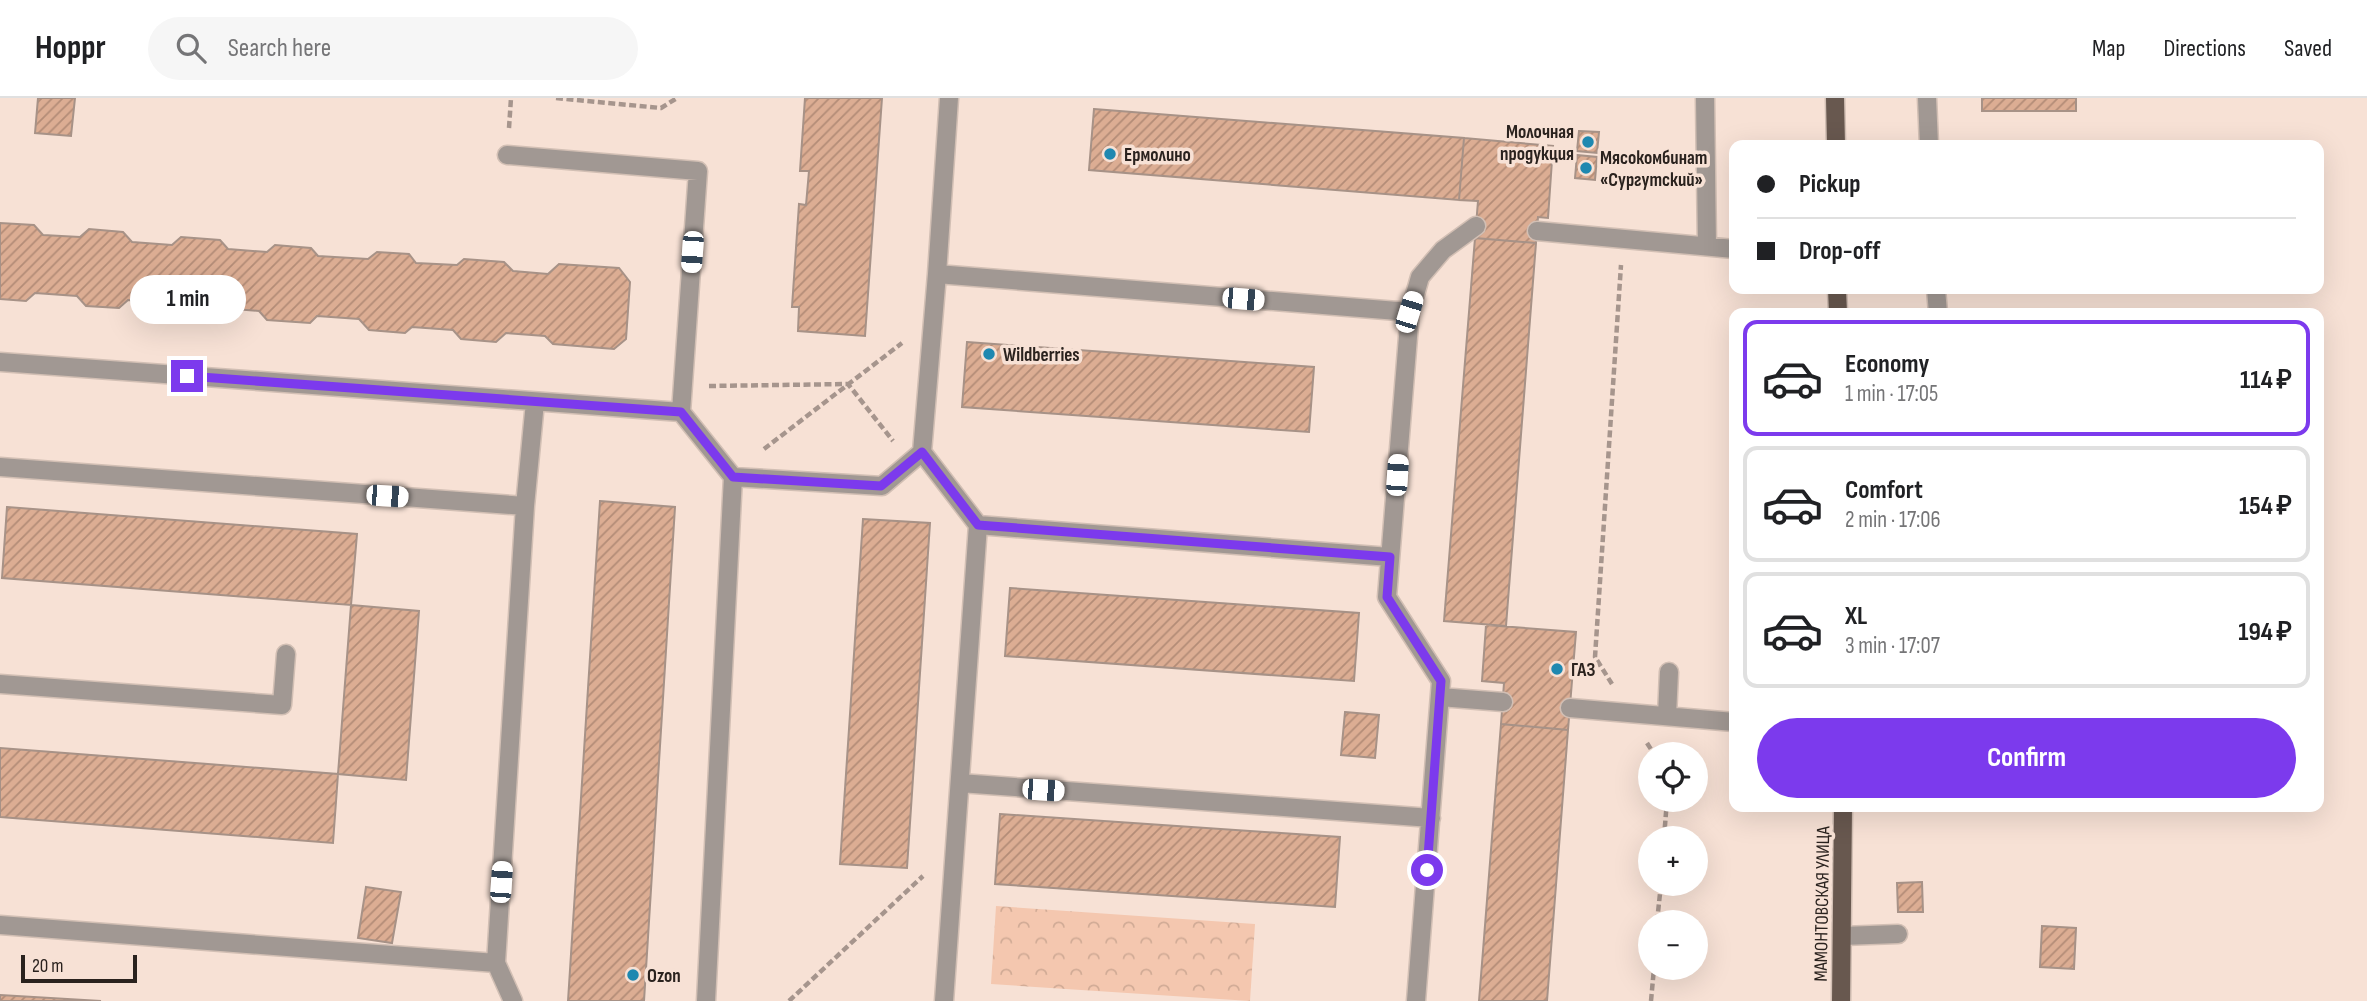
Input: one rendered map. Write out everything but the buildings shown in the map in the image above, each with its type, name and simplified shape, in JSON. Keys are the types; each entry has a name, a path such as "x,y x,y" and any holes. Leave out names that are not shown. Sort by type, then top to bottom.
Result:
{"main road":[{"path":"1835,98 1836,140"},
{"name":"МАМОНТОВСКАЯ УЛИЦА","path":"1841,1001 1843,812"}],"lane":[{"path":"732,475 881,486 916,458 937,274 949,98"},
{"path":"1706,98 1707,246"},
{"path":"1927,98 1929,140"},
{"path":"507,155 698,171 681,412 732,475 706,1001"},
{"path":"1416,1001 1441,681 1387,597 1390,557 1409,312 1420,277 1443,250 1476,226"},
{"path":"1537,231 1729,248"},
{"path":"937,274 1409,312"},
{"path":"0,362 681,412"},
{"path":"513,1001 496,963 525,506 535,402"},
{"path":"916,458 978,525 1390,557"},
{"path":"0,467 525,506"},
{"path":"944,1001 978,525"},
{"path":"0,684 282,705 286,654"},
{"path":"1667,716 1669,672"},
{"path":"1440,697 1503,702"},
{"path":"1570,708 1729,722"},
{"path":"960,783 1431,818"},
{"path":"0,925 496,963"},
{"path":"1842,936 1898,934"}],"path":[{"path":"507,155 511,98"},
{"path":"556,98 661,108 677,98"},
{"path":"1623,239 1595,657 1647,742"},
{"path":"732,475 911,335"},
{"path":"848,384 916,458"},
{"path":"789,1001 931,869"},
{"path":"1651,1001 1653,980"}],"green space":[{"path":"996,906 1255,924 1250,1001 991,984"}],"place":[{"name":"Молочная продукция","path":"1588,142"},
{"name":"Ермолино","path":"1110,154"},
{"name":"Мясокомбинат «Сургутский»","path":"1586,168"},
{"name":"Wildberries","path":"989,354"},
{"name":"ГАЗ","path":"1557,669"},
{"name":"Ozon","path":"633,975"}],"route":[{"path":"187,376 681,412 733,477 881,486 922,452 978,525 1390,557 1387,597 1441,681 1427,870"}]}
